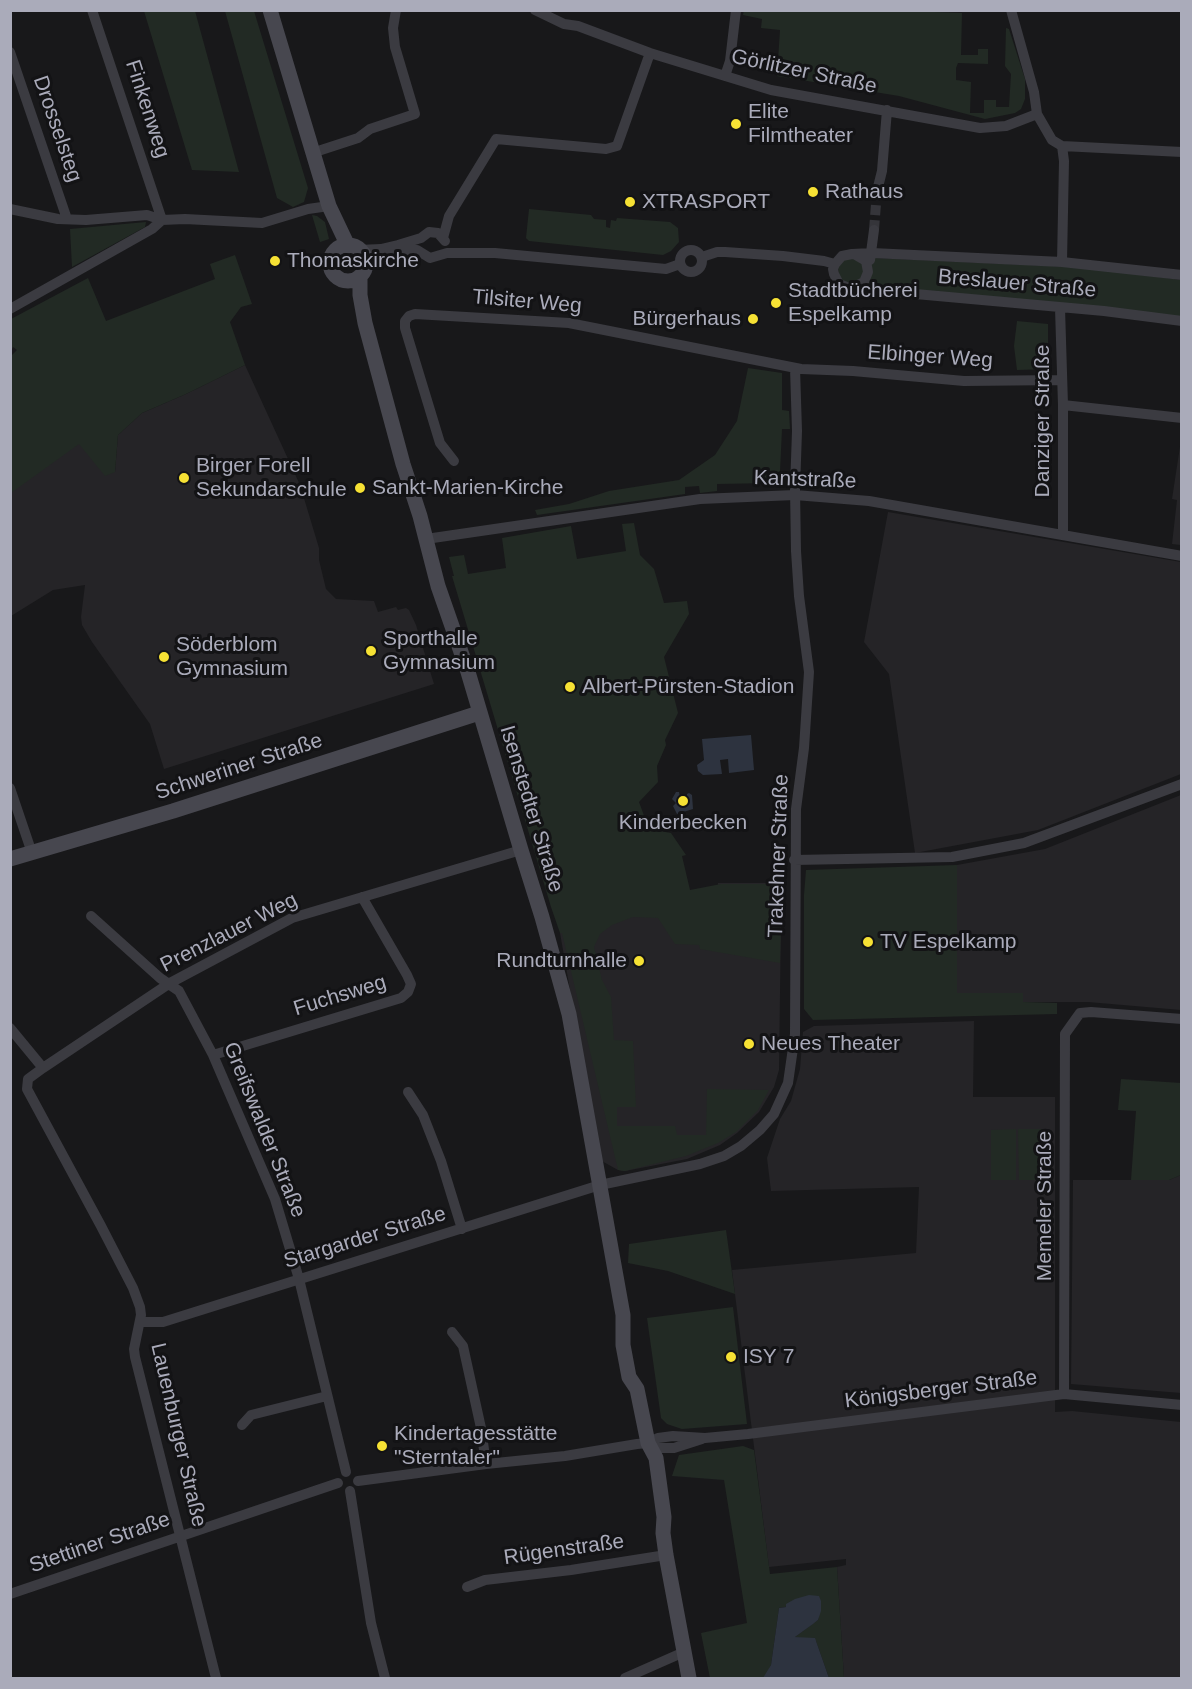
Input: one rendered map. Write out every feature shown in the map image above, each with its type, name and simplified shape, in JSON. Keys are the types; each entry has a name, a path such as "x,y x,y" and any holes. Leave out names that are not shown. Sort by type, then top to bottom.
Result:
{"street":[{"name":"Finkenweg","path":"93,10 162,220"},
{"path":"270,10 328,206 347,250"},
{"path":"312,153 358,138 370,129 415,114 395,47 393,28 396,10"},
{"name":"Görlitzer Straße","path":"535,10 564,24 578,26 650,53 771,90 980,128 1006,126 1037,114"},
{"path":"725,76 730,61 736,10"},
{"path":"1011,10 1034,92 1037,114 1052,140 1062,146 1182,152"},
{"name":"Drosselsteg","path":"10,52 67,219"},
{"path":"422,253 419,243 421,238 424,234 433,231 449,216 496,139 606,149 617,146 650,53"},
{"path":"877,191 882,171 887,110"},
{"path":"1062,146 1064,162 1062,262"},
{"path":"10,209 67,219 147,214 162,220 262,223 304,210 328,206"},
{"path":"441,255 444,250 449,216"},
{"path":"10,309 152,229 162,220"},
{"path":"868,266 862,257 852,254 842,256 833,269 836,279 842,286 849,288 860,286 867,278 874,230"},
{"path":"433,231 438,232 444,240 455,247 477,248 495,253"},
{"path":"421,238 381,249 347,250 331,260 331,268 341,280 351,281 383,258 417,250 430,258 454,252 495,253 666,269 680,264"},
{"path":"347,250 364,255 363,272"},
{"path":"690,250 698,251 702,257 702,265 695,272 688,272 680,264 683,253 690,250"},
{"path":"702,257 725,252 783,256 835,264"},
{"name":"Breslauer Straße","path":"852,254 1062,262 1182,275"},
{"name":"Isenstedter Straße","path":"363,272 360,295 365,323 403,465 438,586 468,672 569,1014 623,1315 634,1344 640,1377 637,1389 648,1443 656,1458 664,1517 663,1533 666,1555 689,1678"},
{"name":"Isenstedter Straße","path":"341,280 351,294 365,323"},
{"name":"Breslauer Straße","path":"849,288 1182,321"},
{"name":"Danziger Straße","path":"1060,308 1063,535"},
{"name":"Tilsiter Weg","path":"454,461 440,443 405,328 405,321 409,316 415,314 569,323 795,368"},
{"name":"Elbinger Weg","path":"795,368 964,381 1062,380"},
{"name":"Trakehner Straße","path":"600,1185 700,1164 724,1156 753,1136 774,1114 788,1083 795,1034 796,809 804,748 809,672 800,596 795,495 797,431 795,368"},
{"path":"1063,405 1182,418"},
{"name":"Kantstraße","path":"426,539 700,499 795,495 869,501 1182,556"},
{"name":"Schweriner Straße","path":"10,859 173,811 479,713"},
{"path":"794,860 952,857 1024,843 1182,784"},
{"path":"10,788 32,853"},
{"name":"Prenzlauer Weg","path":"42,1068 170,983 292,918 520,850"},
{"name":"Fuchsweg","path":"213,1055 401,998 408,992 411,984 407,975 362,897"},
{"name":"Greifswalder Straße","path":"91,916 160,978 170,983 178,991 213,1055 275,1199 298,1279 346,1472"},
{"name":"Memeler Straße","path":"1064,1394 1065,1034 1080,1013 1182,1019"},
{"path":"10,1028 42,1068"},
{"name":"Lauenburger Straße","path":"42,1068 28,1079 27,1089 133,1288 140,1307 135,1357 216,1678"},
{"path":"408,1092 423,1114 441,1161 462,1229"},
{"name":"Stargarder Straße","path":"140,1322 163,1322 600,1185"},
{"path":"452,1332 463,1346 481,1428 486,1464"},
{"name":"Königsberger Straße","path":"648,1443 658,1438 673,1436 705,1438 1064,1394 1182,1405"},
{"path":"242,1425 251,1415 327,1396"},
{"path":"358,1481 565,1456 648,1443"},
{"path":"346,1472 353,1473 358,1481 356,1487 350,1491 341,1489 338,1483 339,1476 346,1472"},
{"name":"Stettiner Straße","path":"10,1594 338,1483"},
{"path":"350,1491 371,1623 385,1678"},
{"name":"Rügenstraße","path":"467,1587 485,1580 572,1570 666,1555"},
{"path":"625,1678 684,1652"}],"shaded area":[{"path":"744,10 934,10 935,12 962,13 961,55 978,55 978,49 988,49 988,64 958,63 956,68 956,80 971,82 970,113 984,113 984,100 996,100 996,107 1009,107 1011,74 1005,66 1006,28 1009,29 1025,79 1025,99 1021,109 1015,113 985,119 899,96 777,76 780,30 761,28 762,19 743,15"},
{"path":"144,11 195,11 239,172 192,170"},
{"path":"225,11 254,11 308,188 304,202 293,207 277,198"},
{"path":"529,209 591,215 594,219 606,220 606,227 610,228 611,220 616,221 617,218 670,222 678,228 679,242 671,251 663,255 529,241 526,238"},
{"path":"312,215 325,222 329,239 320,242"},
{"path":"146,222 145,227 72,267 70,229"},
{"path":"235,255 252,304 241,307 230,322 245,365 142,413 118,435 115,472 105,476 79,444 11,493 10,357 17,350 13,347 11,351 11,319 88,278 106,321 215,279 210,264"},
{"path":"875,258 1095,268 1181,280 1181,317 849,285 839,278 838,266 846,259"},
{"path":"1017,321 1048,324 1048,369 1017,370 1014,346"},
{"name":"Söderblom Gymnasium","path":"245,365 300,485 319,548 319,560 326,589 336,599 374,601 378,612 396,607 398,610 406,608 409,610 416,625 434,684 164,769 150,724 82,625 85,585 53,590 11,616 11,434 52,406 115,472 118,435 142,413"},
{"path":"748,368 782,373 782,410 789,411 790,429 782,429 780,471 790,473 790,486 776,486 773,483 717,484 717,491 700,493 699,486 685,487 685,494 537,515 535,510 569,504 609,491 679,480 715,455 737,421"},
{"path":"1181,440 1181,545 1172,544 1177,500 1172,499"},
{"path":"888,512 1181,562 1181,774 1038,830 915,853 889,674 864,642"},
{"path":"634,523 640,555 654,569 664,603 687,601 689,614 664,657 678,713 665,740 666,745 657,766 658,782 639,802 649,829 671,833 686,855 682,856 690,890 721,884 782,884 782,891 780,963 700,949 699,945 675,944 658,918 633,917 612,925 600,934 594,947 602,980 611,997 614,1040 633,1041 636,1107 617,1107 617,1126 675,1126 677,1135 706,1135 707,1089 769,1090 758,1110 736,1132 718,1143 686,1156 625,1171 618,1170 562,933 560,933 551,907 452,576 454,576 449,557 464,555 468,574 506,568 502,538 571,526 577,559 626,551 622,524"},
{"path":"1181,795 1181,1010 1088,1002 1023,1002 1022,993 957,993 957,865 1045,849"},
{"path":"957,865 957,993 1023,993 1023,1002 1057,1003 1057,1014 813,1020 804,1009 806,870"},
{"path":"718,883 786,883 781,917 779,1070 774,1087 759,1112 737,1133 720,1145 687,1159 625,1171 618,1170 600,1160 560,933 622,908 718,887"},
{"path":"974,1021 973,1097 1055,1097 1055,1412 1072,1411 1181,1422 1181,1678 844,1678 837,1567 846,1565 846,1559 769,1567 732,1270 916,1253 919,1187 771,1191 767,1158 780,1119 791,1101 800,1069 803,1032 814,1026"},
{"path":"1121,1079 1181,1083 1181,1175 1169,1180 1131,1180 1136,1111 1118,1110"},
{"path":"1016,1129 1016,1180 991,1180 991,1130"},
{"path":"1018,1129 1043,1129 1044,1180 1019,1180"},
{"path":"1181,1175 1181,1393 1071,1384 1073,1180 1169,1180"},
{"path":"726,1230 735,1294 668,1271 628,1263 629,1244"},
{"path":"733,1307 747,1424 682,1429 667,1424 661,1418 647,1318"},
{"path":"743,1446 754,1450 770,1574 837,1567 844,1678 829,1678 816,1641 795,1637 818,1620 821,1601 779,1608 771,1665 765,1678 710,1678 701,1633 747,1623 724,1480 672,1476 679,1455"}],"water":[{"path":"751,735 754,770 729,773 728,759 720,760 722,774 703,775 698,771 697,765 704,760 702,739"},
{"name":"Kinderbecken","path":"676,792 679,792 680,797 687,796 689,793 692,795 693,809 677,814 673,806 676,803 672,799"},
{"path":"809,1595 819,1596 821,1601 818,1620 795,1637 815,1638 829,1678 763,1678 771,1665 779,1608 786,1607 786,1604 795,1599"}],"tunnel":[{"path":"874,230 877,191"}],"place":[{"name":"Elite Filmtheater","path":"736,124"},
{"name":"Rathaus","path":"813,192"},
{"name":"XTRASPORT","path":"630,202"},
{"name":"Thomaskirche","path":"275,261"},
{"name":"Stadtbücherei Espelkamp","path":"776,303"},
{"name":"Bürgerhaus","path":"753,319"},
{"name":"Birger Forell Sekundarschule","path":"184,478"},
{"name":"Sankt-Marien-Kirche","path":"360,488"},
{"name":"Sporthalle Gymnasium","path":"371,651"},
{"name":"Söderblom Gymnasium","path":"164,657"},
{"name":"Albert-Pürsten-Stadion","path":"570,687"},
{"name":"Kinderbecken","path":"683,801"},
{"name":"TV Espelkamp","path":"868,942"},
{"name":"Rundturnhalle","path":"639,961"},
{"name":"Neues Theater","path":"749,1044"},
{"name":"ISY 7","path":"731,1357"},
{"name":"Kindertagesstätte \"Sterntaler\"","path":"382,1446"}]}
